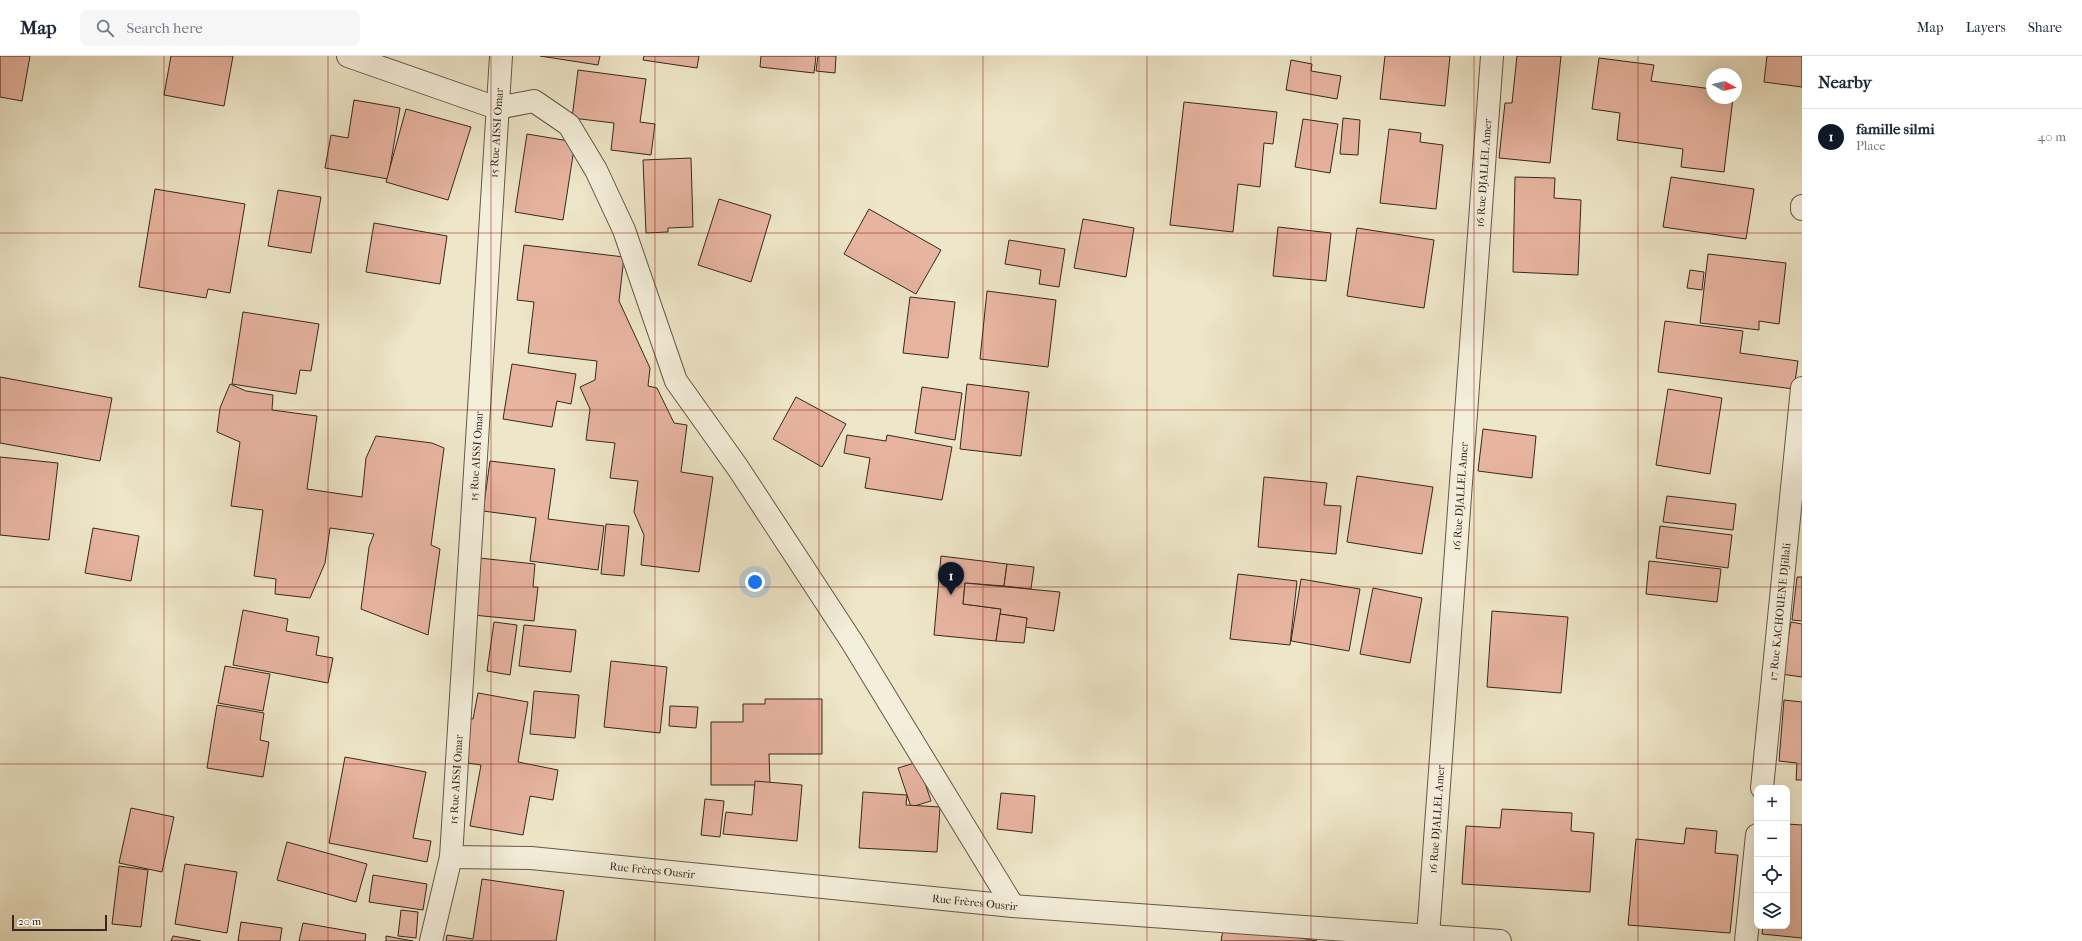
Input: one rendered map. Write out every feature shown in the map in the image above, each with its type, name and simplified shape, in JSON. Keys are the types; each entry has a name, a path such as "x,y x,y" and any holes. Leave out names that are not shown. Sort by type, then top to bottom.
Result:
{"street":[{"path":"348,56 497,108 534,101 570,125 596,170 624,230 676,381 738,468 852,642 1013,906"},
{"name":"15 Rue AISSI Omar","path":"431,941 451,857 501,56"},
{"name":"16 Rue DJALLEL Amer","path":"1428,936 1492,56"},
{"name":"17 Rue KACHOUENE DJillali","path":"1762,785 1802,388"},
{"name":"Rue Frères Ousrir","path":"451,857 531,858 1013,906 1498,941"},
{"path":"1746,941 1755,857"}],"building":[{"path":"0,56 30,56 22,101 0,97"},
{"path":"171,56 233,56 224,106 164,95"},
{"path":"540,56 600,56 598,65"},
{"path":"644,56 699,56 697,68 643,60"},
{"path":"761,56 816,56 814,73 760,67"},
{"path":"818,56 836,56 835,73 816,71"},
{"path":"1385,56 1450,56 1445,106 1380,99"},
{"path":"1517,56 1561,56 1550,163 1499,158 1505,103 1512,103"},
{"path":"1767,56 1802,56 1802,87 1764,82"},
{"path":"1599,58 1654,65 1651,81 1706,88 1706,104 1732,104 1724,172 1681,167 1683,149 1617,140 1620,113 1592,109"},
{"path":"1291,60 1312,64 1311,71 1341,76 1337,99 1286,90"},
{"path":"578,70 646,79 640,122 655,124 651,155 611,150 614,123 572,118"},
{"path":"354,100 400,108 388,179 325,168 331,135 348,138"},
{"path":"1184,102 1277,112 1273,144 1264,143 1260,187 1238,184 1233,232 1170,225"},
{"path":"406,109 471,127 448,200 386,182"},
{"path":"1343,118 1360,120 1358,155 1340,154"},
{"path":"1303,119 1338,124 1330,173 1295,167"},
{"path":"1389,129 1421,133 1420,142 1443,145 1436,209 1380,203"},
{"path":"527,134 575,142 563,220 515,212"},
{"path":"691,158 693,227 668,228 668,232 646,233 643,160"},
{"path":"1515,177 1555,178 1554,198 1581,200 1578,275 1513,272"},
{"path":"1671,177 1754,189 1746,239 1663,227"},
{"path":"155,189 245,204 230,293 208,289 206,298 139,287"},
{"path":"278,190 321,197 311,253 268,246"},
{"path":"719,199 771,215 751,282 698,265"},
{"path":"869,209 941,250 916,294 844,254"},
{"path":"1083,219 1134,228 1126,277 1074,268"},
{"path":"374,223 447,236 440,284 366,272"},
{"path":"1278,227 1331,233 1326,281 1273,276"},
{"path":"1357,228 1434,240 1424,308 1347,296"},
{"path":"1009,240 1065,249 1059,287 1039,284 1041,270 1005,264"},
{"path":"524,245 624,257 619,301 650,368 648,386 657,388 674,423 687,425 681,472 713,477 699,572 641,565 644,535 634,512 638,481 610,478 615,443 586,440 590,409 580,387 595,380 597,361 528,353 534,302 517,300"},
{"path":"1708,254 1786,263 1779,324 1759,321 1759,330 1700,323"},
{"path":"1690,270 1704,272 1702,290 1687,288"},
{"path":"987,291 1056,300 1048,367 980,359"},
{"path":"910,297 955,302 948,358 903,353"},
{"path":"243,312 319,324 311,371 300,370 296,394 232,384"},
{"path":"1665,321 1743,331 1740,353 1798,361 1794,389 1658,372"},
{"path":"512,364 576,374 571,404 557,401 552,427 503,419"},
{"path":"0,377 112,398 100,461 0,443"},
{"path":"230,384 246,391 273,395 272,410 317,416 307,489 362,497 366,458 376,436 432,443 444,448 431,545 440,549 428,635 361,609 369,547 374,534 330,528 325,563 310,598 275,594 276,579 254,576 263,510 231,506 240,442 217,432 220,408"},
{"path":"967,384 1029,392 1021,456 960,449"},
{"path":"922,387 962,393 955,440 915,433"},
{"path":"1668,389 1722,398 1710,474 1656,465"},
{"path":"796,397 846,424 822,467 773,439"},
{"path":"1483,429 1536,436 1532,478 1478,471"},
{"path":"847,435 886,441 887,435 952,447 942,500 865,488 870,458 844,453"},
{"path":"0,457 58,463 49,540 0,535"},
{"path":"490,461 555,469 548,519 604,526 598,570 530,561 536,518 483,511"},
{"path":"1357,476 1433,487 1422,554 1347,542"},
{"path":"1264,477 1327,483 1324,505 1341,506 1336,554 1258,547"},
{"path":"1667,496 1736,504 1733,530 1663,522"},
{"path":"606,524 629,526 624,576 601,574"},
{"path":"1660,526 1732,535 1728,568 1656,558"},
{"path":"93,528 139,536 131,581 85,573"},
{"path":"941,556 1007,564 1004,586 965,583 963,604 1001,609 996,641 934,635"},
{"path":"479,558 535,564 533,587 538,587 534,621 473,615"},
{"path":"1649,561 1721,569 1717,602 1646,594"},
{"path":"1007,564 1034,567 1031,589 1004,586"},
{"path":"1238,574 1297,581 1290,645 1230,639"},
{"path":"1797,577 1802,577 1802,621 1792,620"},
{"path":"1301,579 1360,589 1349,651 1291,641"},
{"path":"965,583 1060,592 1054,631 1025,627 1027,618 1000,614 1001,609 963,604"},
{"path":"1373,588 1422,598 1410,663 1360,654"},
{"path":"243,610 288,619 286,631 319,637 316,655 333,658 328,683 233,665"},
{"path":"1492,611 1568,617 1561,693 1487,687"},
{"path":"1000,614 1027,618 1024,643 996,641"},
{"path":"494,622 517,625 510,675 487,671"},
{"path":"1791,622 1802,624 1802,677 1781,674"},
{"path":"524,625 576,630 571,672 519,666"},
{"path":"611,661 667,667 660,733 604,727"},
{"path":"225,666 270,674 263,711 218,703"},
{"path":"534,691 579,695 575,738 530,734"},
{"path":"478,693 528,702 518,762 558,770 553,800 530,796 523,835 470,826 481,765 461,762 468,718 473,719"},
{"path":"765,699 822,699 822,754 769,754 770,785 711,785 711,722 743,722 743,704 765,704"},
{"path":"1784,700 1802,702 1802,780 1796,780 1797,763 1779,761"},
{"path":"217,705 264,713 260,740 269,742 263,777 207,768"},
{"path":"670,706 698,707 696,728 669,726"},
{"path":"345,757 426,772 413,838 431,841 427,862 329,843"},
{"path":"918,762 931,801 911,807 898,768"},
{"path":"755,781 802,785 797,841 723,834 726,812 752,815"},
{"path":"863,792 907,795 906,805 940,807 937,852 859,848"},
{"path":"1001,793 1035,796 1032,833 997,829"},
{"path":"705,799 724,801 720,837 701,835"},
{"path":"131,808 174,817 162,872 119,863"},
{"path":"1502,809 1572,813 1571,831 1594,833 1590,892 1462,884 1466,826 1500,828"},
{"path":"1790,824 1802,825 1802,938 1762,934 1763,929 1790,929"},
{"path":"1686,828 1717,831 1715,853 1738,855 1730,933 1628,925 1636,839 1684,844"},
{"path":"287,842 367,864 356,902 277,880"},
{"path":"185,864 237,872 227,933 175,924"},
{"path":"119,866 148,870 141,927 112,924"},
{"path":"373,875 427,884 423,910 369,902"},
{"path":"482,879 564,891 556,941 446,941 447,935 473,939"},
{"path":"401,910 418,912 416,938 398,936"},
{"path":"241,922 282,928 280,941 238,941"},
{"path":"303,923 366,934 365,941 299,941"},
{"path":"1224,924 1317,941 1221,941"},
{"path":"173,936 201,941 171,941"},
{"path":"386,936 413,941 386,941"}],"place":[{"name":"famille silmi","path":"951,595"}]}
